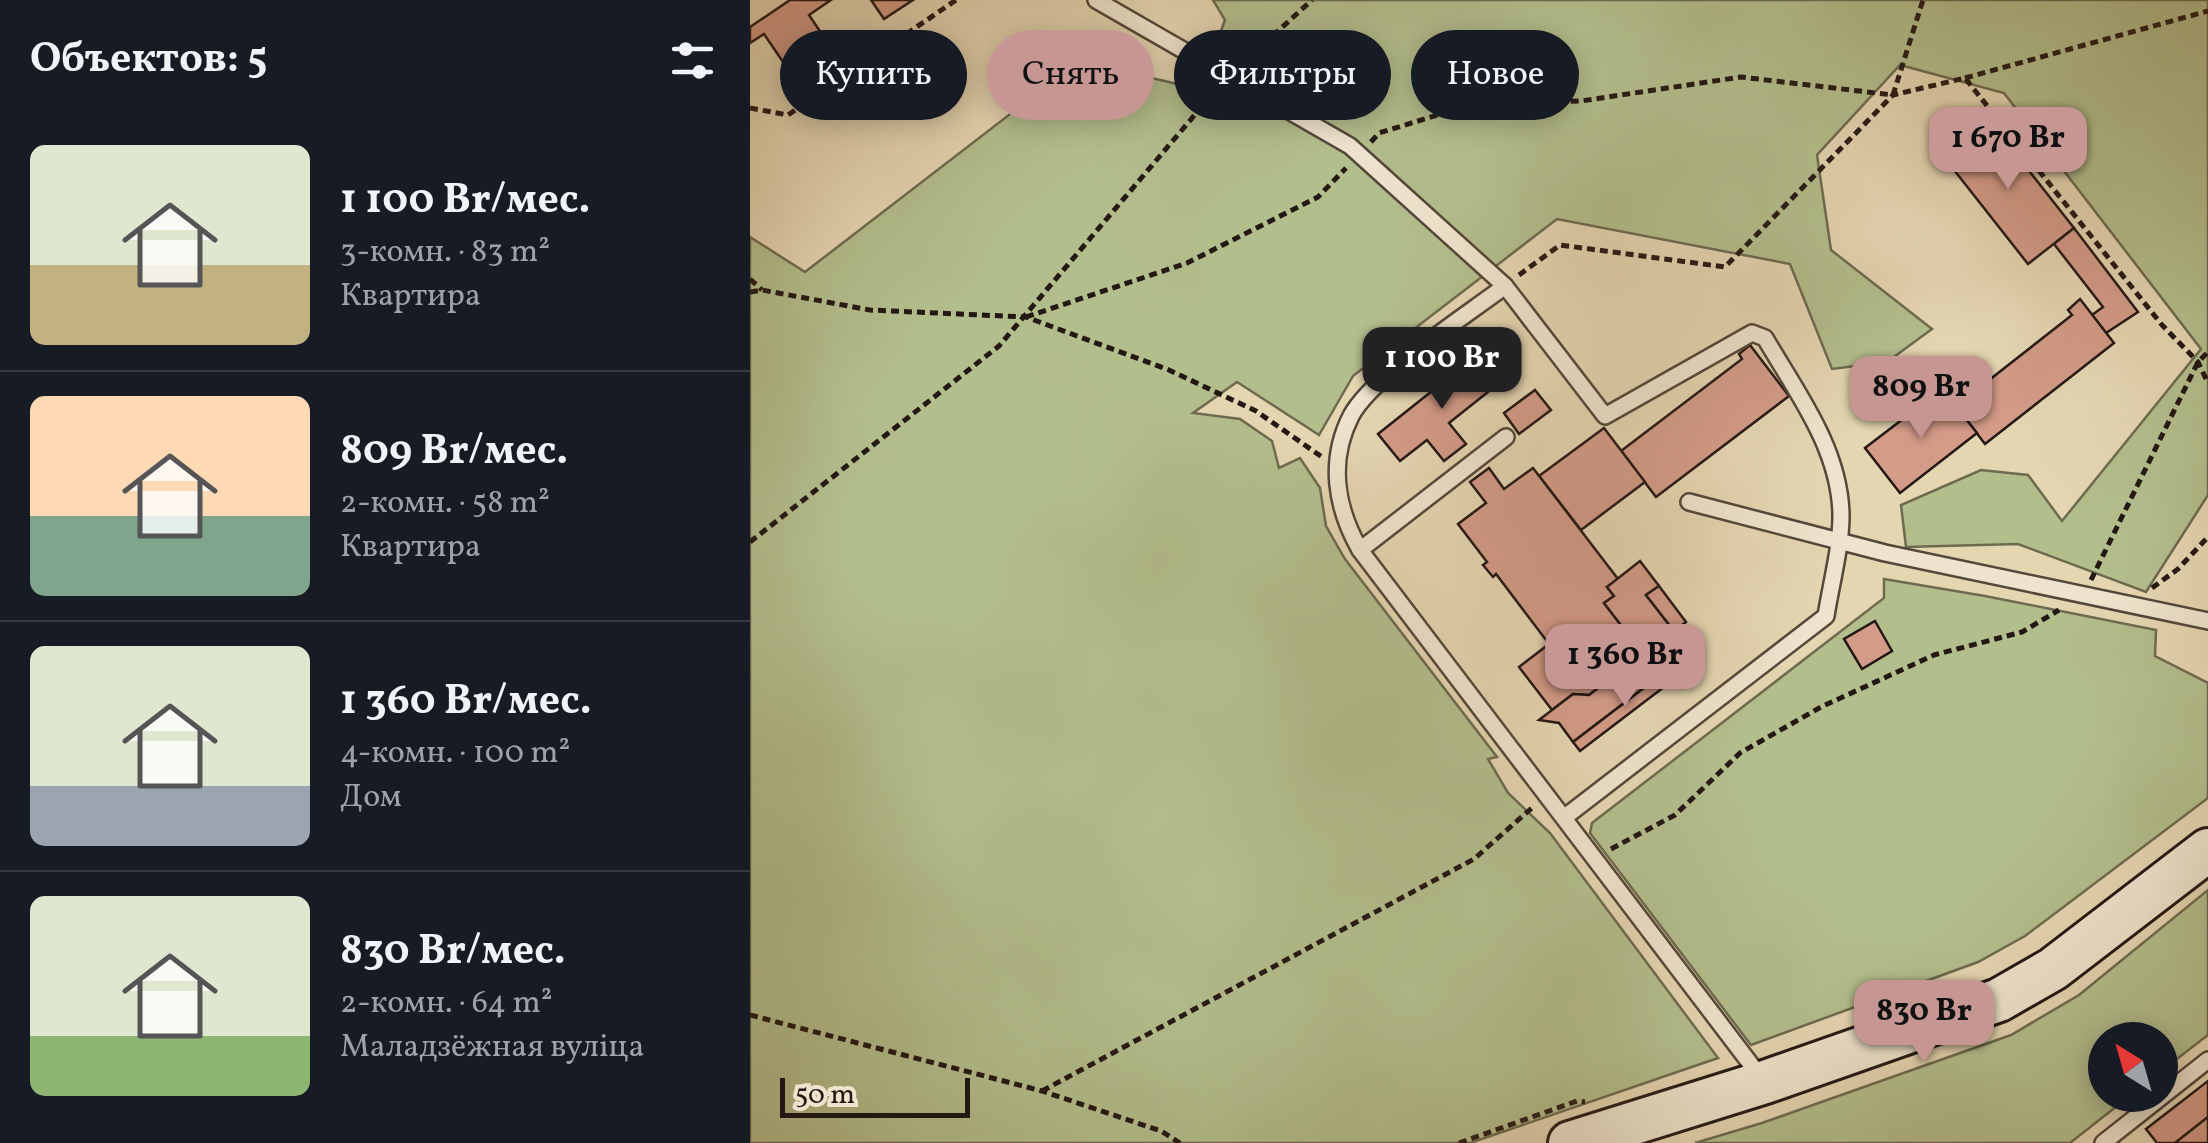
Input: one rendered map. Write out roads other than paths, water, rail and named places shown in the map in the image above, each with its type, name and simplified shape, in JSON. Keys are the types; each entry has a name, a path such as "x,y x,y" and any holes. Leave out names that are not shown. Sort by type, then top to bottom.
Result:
{"street":[{"path":"1570,1143 1765,1082 1999,1000 2053,968 2208,850"}],"lane":[{"path":"1096,0 1359,154 1505,286 1604,416 1752,333 1765,338 1824,442 1837,481 1841,518 1826,616 1565,817"},
{"path":"1505,286 1374,385 1351,416 1338,469 1343,520 1360,550 1765,1082"},
{"path":"1360,550 1506,437"},
{"path":"1689,502 1837,541 2208,621"},
{"path":"2103,1143 2208,1060"}]}
